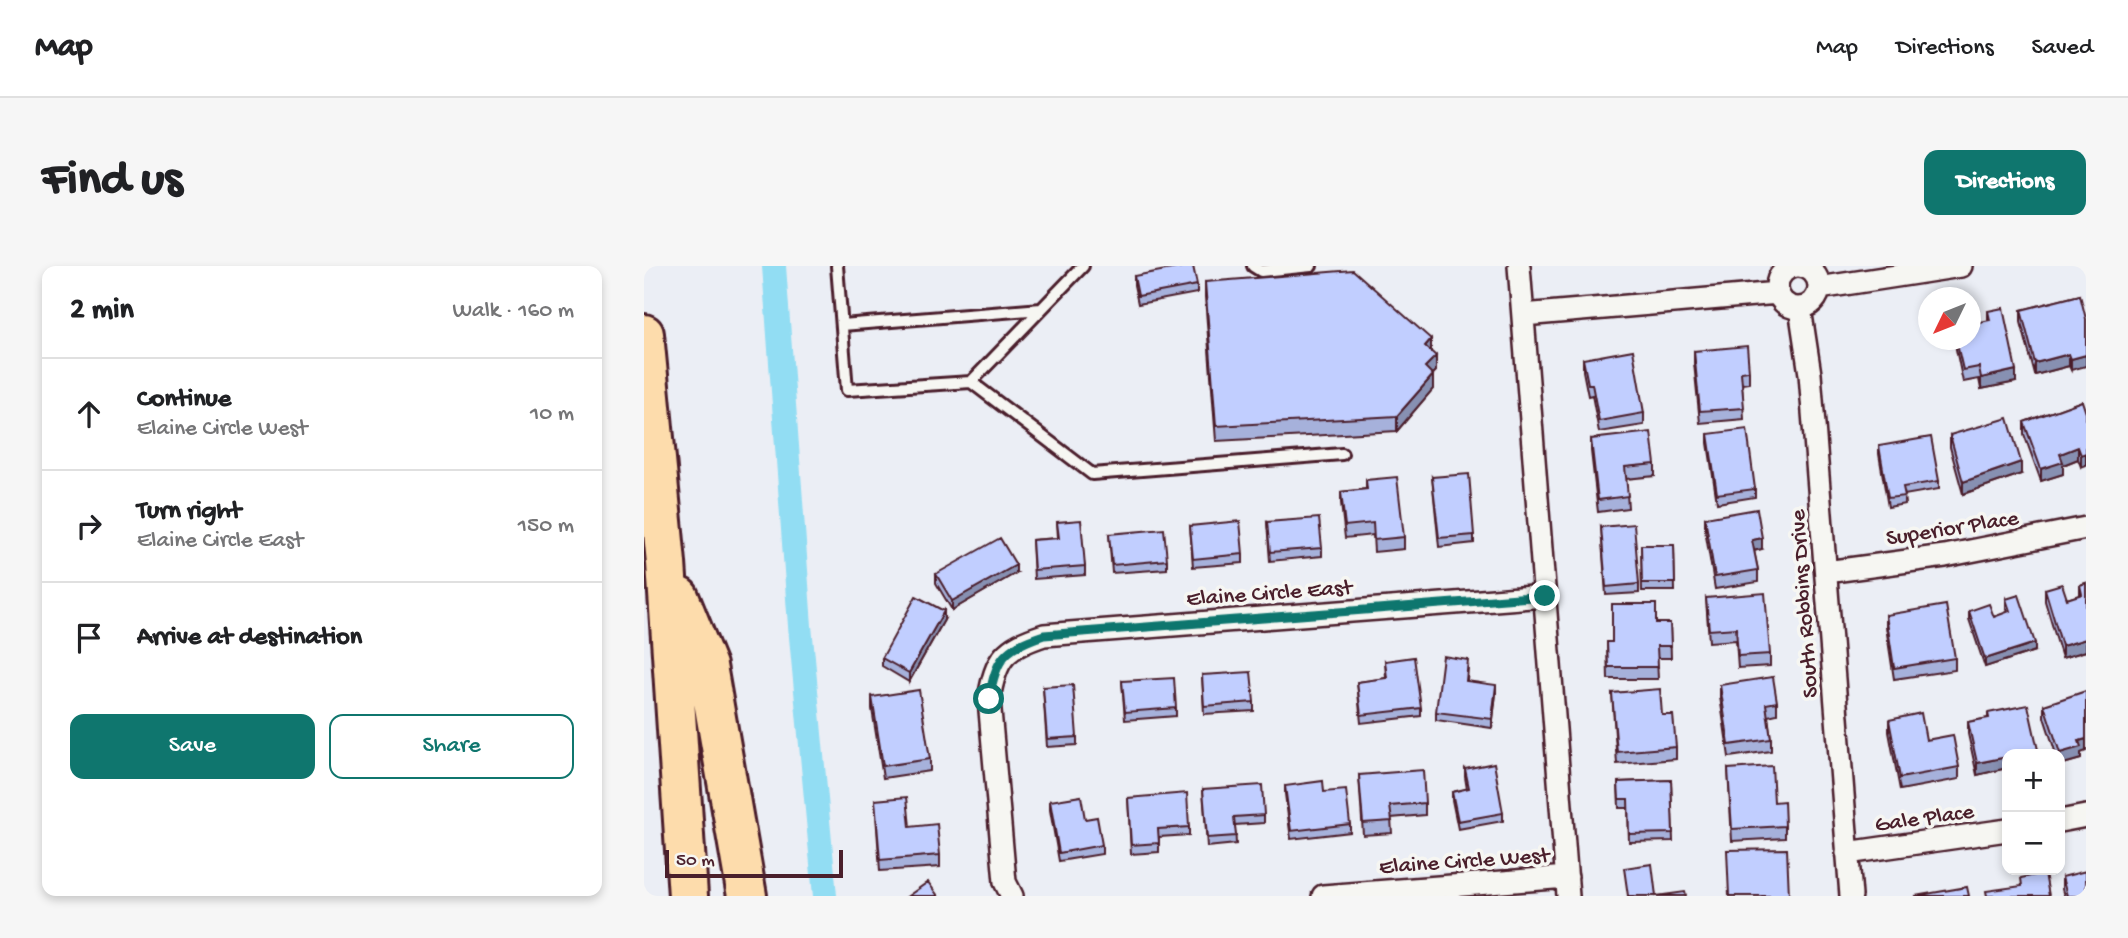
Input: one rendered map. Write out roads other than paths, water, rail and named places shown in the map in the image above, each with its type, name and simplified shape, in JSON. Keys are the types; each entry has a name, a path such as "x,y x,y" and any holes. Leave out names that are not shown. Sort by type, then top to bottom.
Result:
{"highway":[{"path":"644,334 666,563 688,896"},
{"path":"666,563 707,666 747,896"}],"street":[{"path":"1519,266 1567,886"},
{"path":"1819,288 1961,266"},
{"path":"1798,267 1814,274 1819,288 1815,299 1800,308 1785,303 1778,285 1783,273 1798,267"},
{"path":"1523,315 1779,293"},
{"name":"South Robbins Drive","path":"1800,308 1810,374 1851,896"},
{"name":"Superior Place","path":"1826,572 1945,555 2086,528"},
{"name":"Elaine Circle East","path":"1012,896 1005,882 989,699 993,672 1003,656 1016,644 1044,635 1545,596"},
{"path":"2065,820 2086,816"},
{"name":"Gale Place","path":"1847,853 2002,831"},
{"name":"Elaine Circle West","path":"1323,896 1567,886"}],"lane":[{"path":"837,266 847,390 971,382 1092,474 1342,454"},
{"path":"971,382 1083,266"},
{"path":"1253,266 1261,271 1311,266"},
{"path":"842,325 1041,309"}],"waterway":[{"path":"774,266 800,626 825,896"}]}
